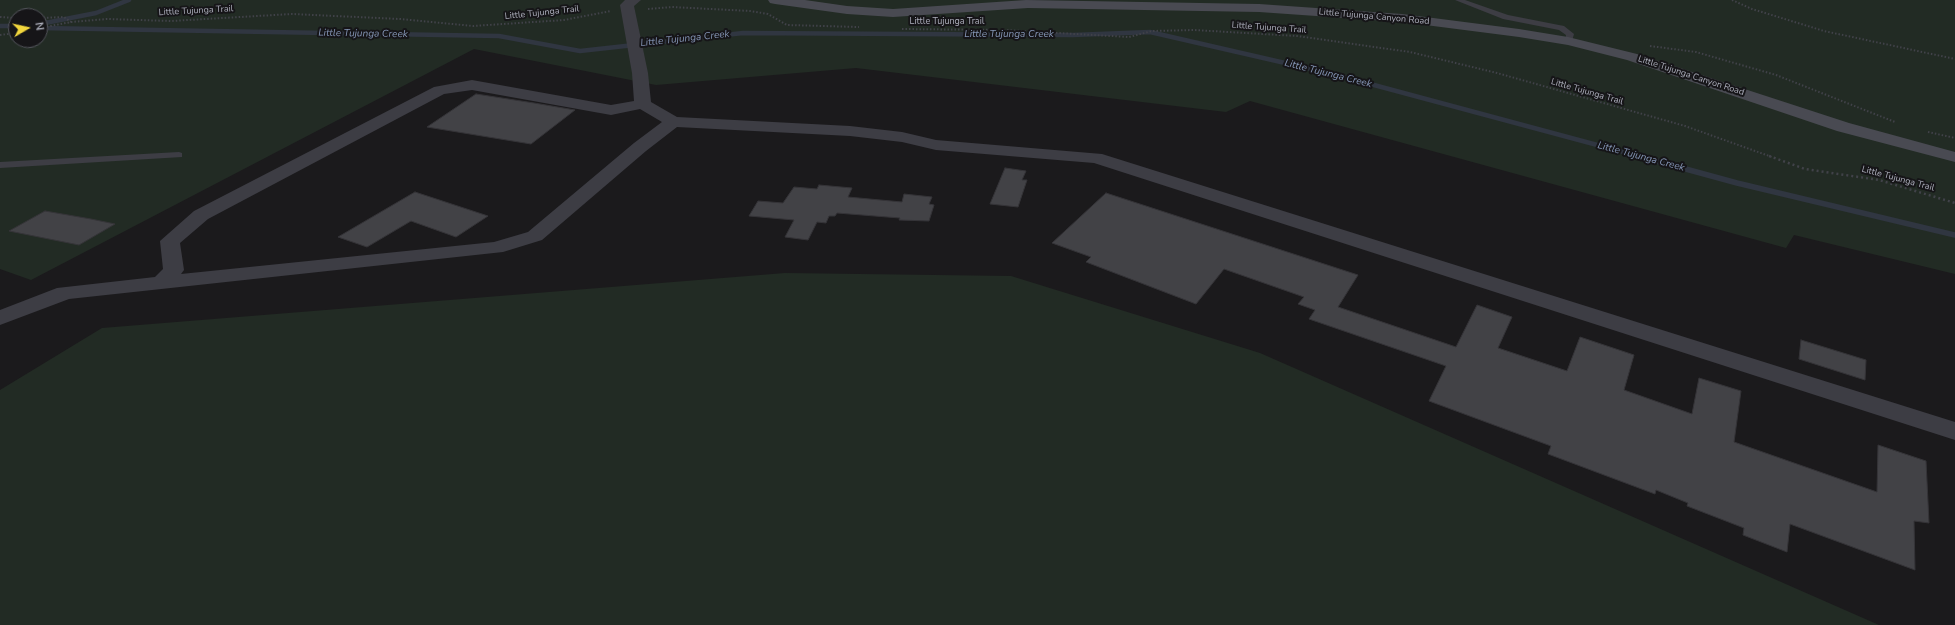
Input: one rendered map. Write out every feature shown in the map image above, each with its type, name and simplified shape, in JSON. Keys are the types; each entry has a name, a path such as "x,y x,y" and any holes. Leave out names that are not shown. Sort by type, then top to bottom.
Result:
{"main road":[{"name":"Little Tujunga Canyon Road","path":"775,0 847,10 893,13 1028,4 1097,4 1290,10 1402,18 1568,40 1632,57 1843,127 1955,157"}],"street":[{"path":"631,5 643,104"},
{"path":"161,283 174,270 170,241 201,215 440,90 472,85 611,110 643,104 673,122 850,131 902,138 936,145 1096,158 1955,430"},
{"path":"0,318 65,293 496,248 535,236 640,147 673,122"}],"lane":[{"path":"1458,0 1476,8 1506,17 1561,28 1570,34 1568,40"},
{"path":"0,165 179,155"}],"path":[{"path":"1732,0 1752,9 1824,31 1955,59"},
{"name":"Little Tujunga Trail","path":"48,26 71,22 107,19 172,21 292,14 400,19 474,26 564,20 631,5 706,8 768,14 787,25 859,28"},
{"path":"48,18 64,17 71,22"},
{"name":"Little Tujunga Trail","path":"899,29 997,30 1130,38 1152,31 1194,30 1297,36 1410,52 1497,73 1685,126 1805,169 1879,180 1955,203"},
{"path":"1646,45 1696,52 1776,75 1896,123"},
{"path":"1925,131 1955,138"}],"shaded area":[{"path":"0,0 1955,0 1955,274 1794,235 1786,248 1250,101 1226,112 856,68 656,85 474,49 31,280 0,269"},
{"path":"785,273 1011,276 1260,353 1879,625 0,625 0,390 102,328"}],"building":[{"path":"476,94 575,110 531,144 427,127"},
{"path":"1005,168 1026,171 1022,180 1027,180 1018,207 990,204"},
{"path":"819,185 852,188 848,197 902,202 904,194 932,197 929,204 934,205 929,221 899,220 900,218 837,213 835,216 829,216 826,223 817,222 808,240 785,237 794,220 749,216 758,201 783,203 794,187 817,189"},
{"path":"415,192 488,216 456,237 411,221 367,247 338,237"},
{"path":"1106,193 1358,275 1338,307 1456,347 1477,305 1512,317 1498,348 1567,371 1580,337 1634,355 1624,390 1692,414 1699,378 1741,391 1734,442 1877,492 1878,445 1926,461 1929,523 1914,521 1915,570 1790,524 1787,552 1743,535 1744,528 1687,506 1688,503 1656,490 1655,494 1548,454 1551,446 1429,401 1446,366 1309,319 1315,310 1298,304 1304,297 1224,269 1196,304 1086,262 1091,257 1052,243"},
{"path":"45,211 115,224 79,245 9,231"},
{"path":"1801,340 1866,360 1865,380 1799,359"}],"waterway":[{"path":"48,22 96,13 129,0"},
{"name":"Little Tujunga Creek","path":"0,26 8,26"},
{"name":"Little Tujunga Creek","path":"48,28 499,36 580,51 743,33 1073,35 1150,32 1333,74 1642,157"},
{"name":"Little Tujunga Creek","path":"1638,156 1737,183 1955,235"}]}
